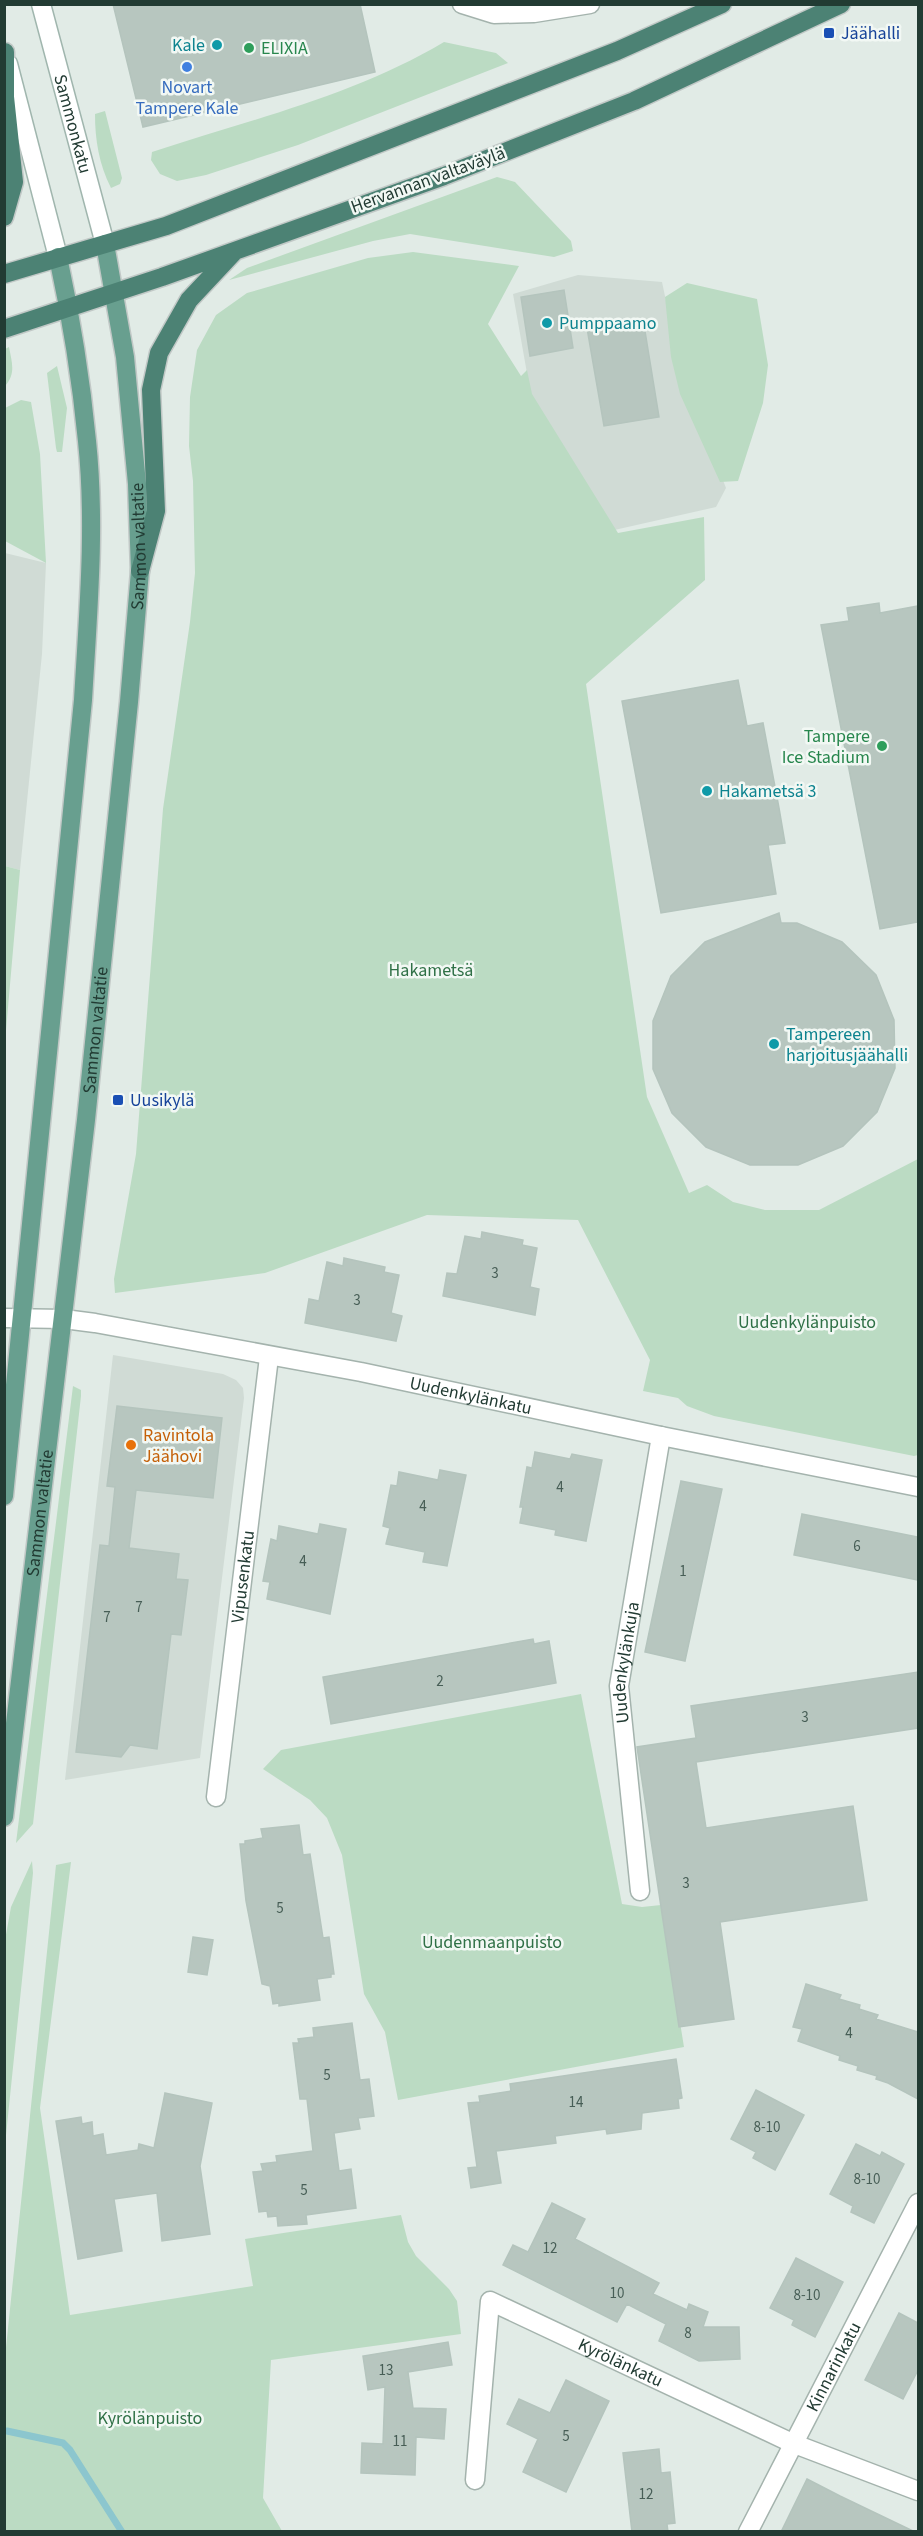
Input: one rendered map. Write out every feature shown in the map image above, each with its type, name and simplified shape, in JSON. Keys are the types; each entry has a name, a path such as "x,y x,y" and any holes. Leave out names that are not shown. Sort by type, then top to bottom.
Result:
{"highway":[{"path":"4,274 166,226 617,51 722,4"},
{"name":"Hervannan valtaväylä","path":"4,329 444,176 634,101 841,4"},
{"path":"4,217 14,182 5,97 5,50"},
{"path":"140,571 156,511 151,390 159,352 189,300 237,249"}],"main road":[{"name":"Sammon valtatie","path":"4,1817 64,1319 115,845 140,571 136,472 125,357 105,244"},
{"path":"4,1496 13,1318 82,711 89,593 90,520 87,442 69,308 58,257"}],"street":[{"name":"Sammonkatu","path":"41,4 105,244"},
{"path":"462,4 494,14 534,13 590,4"},
{"path":"5,50 58,257"},
{"name":"Uudenkylänkatu","path":"13,1318 64,1319 95,1323 268,1357 362,1372 661,1436 918,1487"},
{"name":"Vipusenkatu","path":"216,1797 268,1357"},
{"name":"Uudenkylänkuja","path":"640,1891 619,1686 661,1436"},
{"name":"Kinnarinkatu","path":"748,2532 918,2203"},
{"name":"Kyrölänkatu","path":"476,2480 490,2301 792,2443 918,2491"}],"shaded area":[{"path":"578,275 662,282 681,372 726,488 716,507 557,543 513,294"},
{"path":"5,553 46,563 42,654 20,870 5,866"},
{"path":"113,1355 223,1374 236,1380 243,1388 244,1398 200,1758 65,1780"}],"green space":[{"path":"444,42 496,53 508,63 298,145 206,175 177,181 160,174 151,160 152,152 338,92 410,61"},
{"path":"105,111 122,178 120,184 111,188 98,152 96,133 95,114"},
{"path":"497,177 515,182 571,241 573,251 554,257 410,234 373,241 229,280 247,268"},
{"name":"Hakametsä","path":"413,252 519,266 488,324 521,376 527,370 532,394 618,533 704,517 705,580 586,684 647,1097 689,1193 707,1185 733,1202 765,1210 819,1210 918,1159 918,1455 714,1416 687,1406 678,1398 643,1391 650,1360 578,1220 427,1215 265,1273 115,1293 114,1279 136,1154 163,809 195,573 193,481 189,446 190,397 197,350 216,315 247,293 368,258"},
{"path":"687,283 757,299 768,365 763,403 738,481 720,482 680,394 671,357 665,297"},
{"path":"9,347 12,373 5,386 5,349"},
{"path":"57,366 67,408 62,452 57,452 56,448 47,373"},
{"path":"21,400 31,402 40,454 46,563 5,541 5,408"},
{"path":"4,866 20,870 5,1042"},
{"path":"73,1386 81,1390 81,1396 33,1824 16,1843"},
{"name":"Uudenmaanpuisto","path":"581,1694 622,1904 642,1907 661,1905 684,2047 398,2100 385,2032 364,1994 342,1855 327,1818 310,1800 263,1769 281,1750"},
{"path":"32,1861 33,1873 5,2145 5,1940 11,1907"},
{"name":"Kyrölänpuisto","path":"71,1862 40,2108 70,2315 253,2286 245,2239 401,2215 408,2242 416,2256 449,2289 457,2301 461,2334 271,2360 263,2498 282,2531 5,2531 5,2357 56,1865"}],"building":[{"name":"Kale","path":"113,4 360,4 375,72 143,127"},
{"name":"Pumppaamo","path":"564,290 573,348 530,356 521,297"},
{"path":"643,319 659,417 604,426 587,328"},
{"name":"Tampere Ice Stadium","path":"879,603 880,613 918,606 918,922 880,929 821,625 849,621 847,608"},
{"name":"Hakametsä 3","path":"738,680 747,726 763,723 779,808 785,843 768,845 776,894 661,913 622,701"},
{"name":"Tampereen harjoitusjäähalli","path":"779,913 781,923 797,923 842,942 876,975 894,1020 895,1068 877,1112 843,1146 798,1165 750,1165 706,1147 672,1113 653,1069 653,1021 671,976 705,942"},
{"path":"482,1232 523,1240 522,1245 537,1248 530,1287 539,1289 535,1315 443,1296 447,1273 457,1274 465,1236 481,1239"},
{"path":"344,1258 385,1267 384,1272 399,1275 391,1313 402,1316 396,1341 305,1323 309,1299 319,1301 327,1262 343,1266"},
{"path":"117,1406 222,1418 213,1498 136,1490 129,1548 179,1554 176,1579 188,1580 181,1635 171,1634 157,1749 130,1745 121,1757 76,1752 100,1545 109,1546 115,1487 107,1486"},
{"path":"535,1452 570,1459 572,1454 602,1460 586,1541 555,1535 556,1530 520,1523 523,1507 520,1507 527,1467 532,1468"},
{"path":"440,1470 466,1475 447,1566 423,1562 425,1552 386,1544 390,1528 383,1526 391,1485 397,1486 399,1472 438,1480"},
{"path":"681,1481 722,1489 685,1661 645,1652"},
{"path":"802,1514 918,1537 918,1580 794,1555"},
{"path":"320,1524 346,1529 330,1614 267,1599 270,1582 263,1581 271,1539 277,1541 279,1526 318,1534"},
{"path":"533,1639 534,1644 549,1641 556,1683 331,1724 323,1677"},
{"path":"918,1672 918,1728 696,1762 706,1828 853,1806 867,1900 720,1922 734,2019 679,2027 637,1747 696,1738 691,1706"},
{"path":"299,1825 303,1855 310,1854 323,1938 329,1937 334,1974 331,1974 331,1977 317,1979 320,2000 279,2006 279,2003 273,2004 270,1986 262,1984 246,1901 240,1844 263,1838 261,1829"},
{"path":"193,1937 213,1940 207,1975 188,1972"},
{"path":"806,1984 841,1995 839,1999 860,2005 859,2009 878,2015 876,2019 918,2032 918,2099 876,2079 877,2076 857,2070 858,2066 839,2060 840,2056 798,2041 802,2029 793,2027"},
{"path":"352,2023 360,2080 369,2079 374,2116 358,2118 360,2129 334,2133 339,2171 351,2169 356,2208 306,2215 307,2224 278,2226 277,2216 268,2217 267,2211 259,2212 253,2172 263,2171 261,2164 277,2162 276,2156 313,2151 307,2099 300,2099 293,2043 299,2043 298,2039 314,2037 313,2028"},
{"path":"676,2059 682,2098 678,2099 679,2108 642,2113 641,2129 607,2134 606,2129 555,2136 556,2143 496,2151 501,2183 471,2188 468,2168 477,2167 468,2103 480,2102 479,2096 511,2091 510,2084"},
{"path":"756,2090 804,2115 775,2170 753,2158 756,2152 731,2139"},
{"path":"165,2093 212,2103 200,2166 210,2234 162,2241 157,2193 114,2199 122,2251 78,2259 56,2121 81,2117 82,2124 92,2122 93,2136 103,2134 106,2155 138,2150 139,2144 154,2148"},
{"path":"856,2144 880,2156 882,2152 904,2164 874,2223 851,2212 853,2206 830,2194"},
{"path":"552,2203 585,2219 575,2239 659,2283 653,2294 687,2310 689,2304 708,2312 703,2327 739,2327 740,2359 699,2361 659,2341 666,2324 627,2304 617,2322 503,2265 513,2245 528,2252"},
{"path":"796,2258 843,2282 815,2337 792,2325 794,2320 770,2308"},
{"path":"899,2313 918,2323 918,2370 903,2399 865,2380"},
{"path":"448,2342 452,2365 408,2372 413,2408 446,2409 444,2439 416,2437 415,2475 361,2473 362,2443 383,2444 385,2387 368,2390 363,2356"},
{"path":"566,2380 609,2401 566,2492 523,2472 538,2439 507,2424 519,2399 550,2413"},
{"path":"659,2449 661,2473 670,2472 675,2523 667,2524 668,2532 632,2532 623,2453"},
{"path":"807,2479 840,2496 915,2532 781,2532"}],"waterway":[{"path":"7,2431 63,2443 70,2450 122,2532"}],"place":[{"name":"Jäähalli","path":"829,33"},
{"name":"Kale","path":"217,45"},
{"name":"ELIXIA","path":"249,48"},
{"name":"Novart Tampere Kale","path":"187,67"},
{"name":"Pumppaamo","path":"547,323"},
{"name":"Tampere Ice Stadium","path":"882,746"},
{"name":"Hakametsä 3","path":"707,791"},
{"name":"Tampereen harjoitusjäähalli","path":"774,1044"},
{"name":"Uusikylä","path":"118,1100"},
{"name":"Ravintola Jäähovi","path":"131,1445"}],"park label":[{"name":"Uudenkylänpuisto","path":"807,1322"}]}
